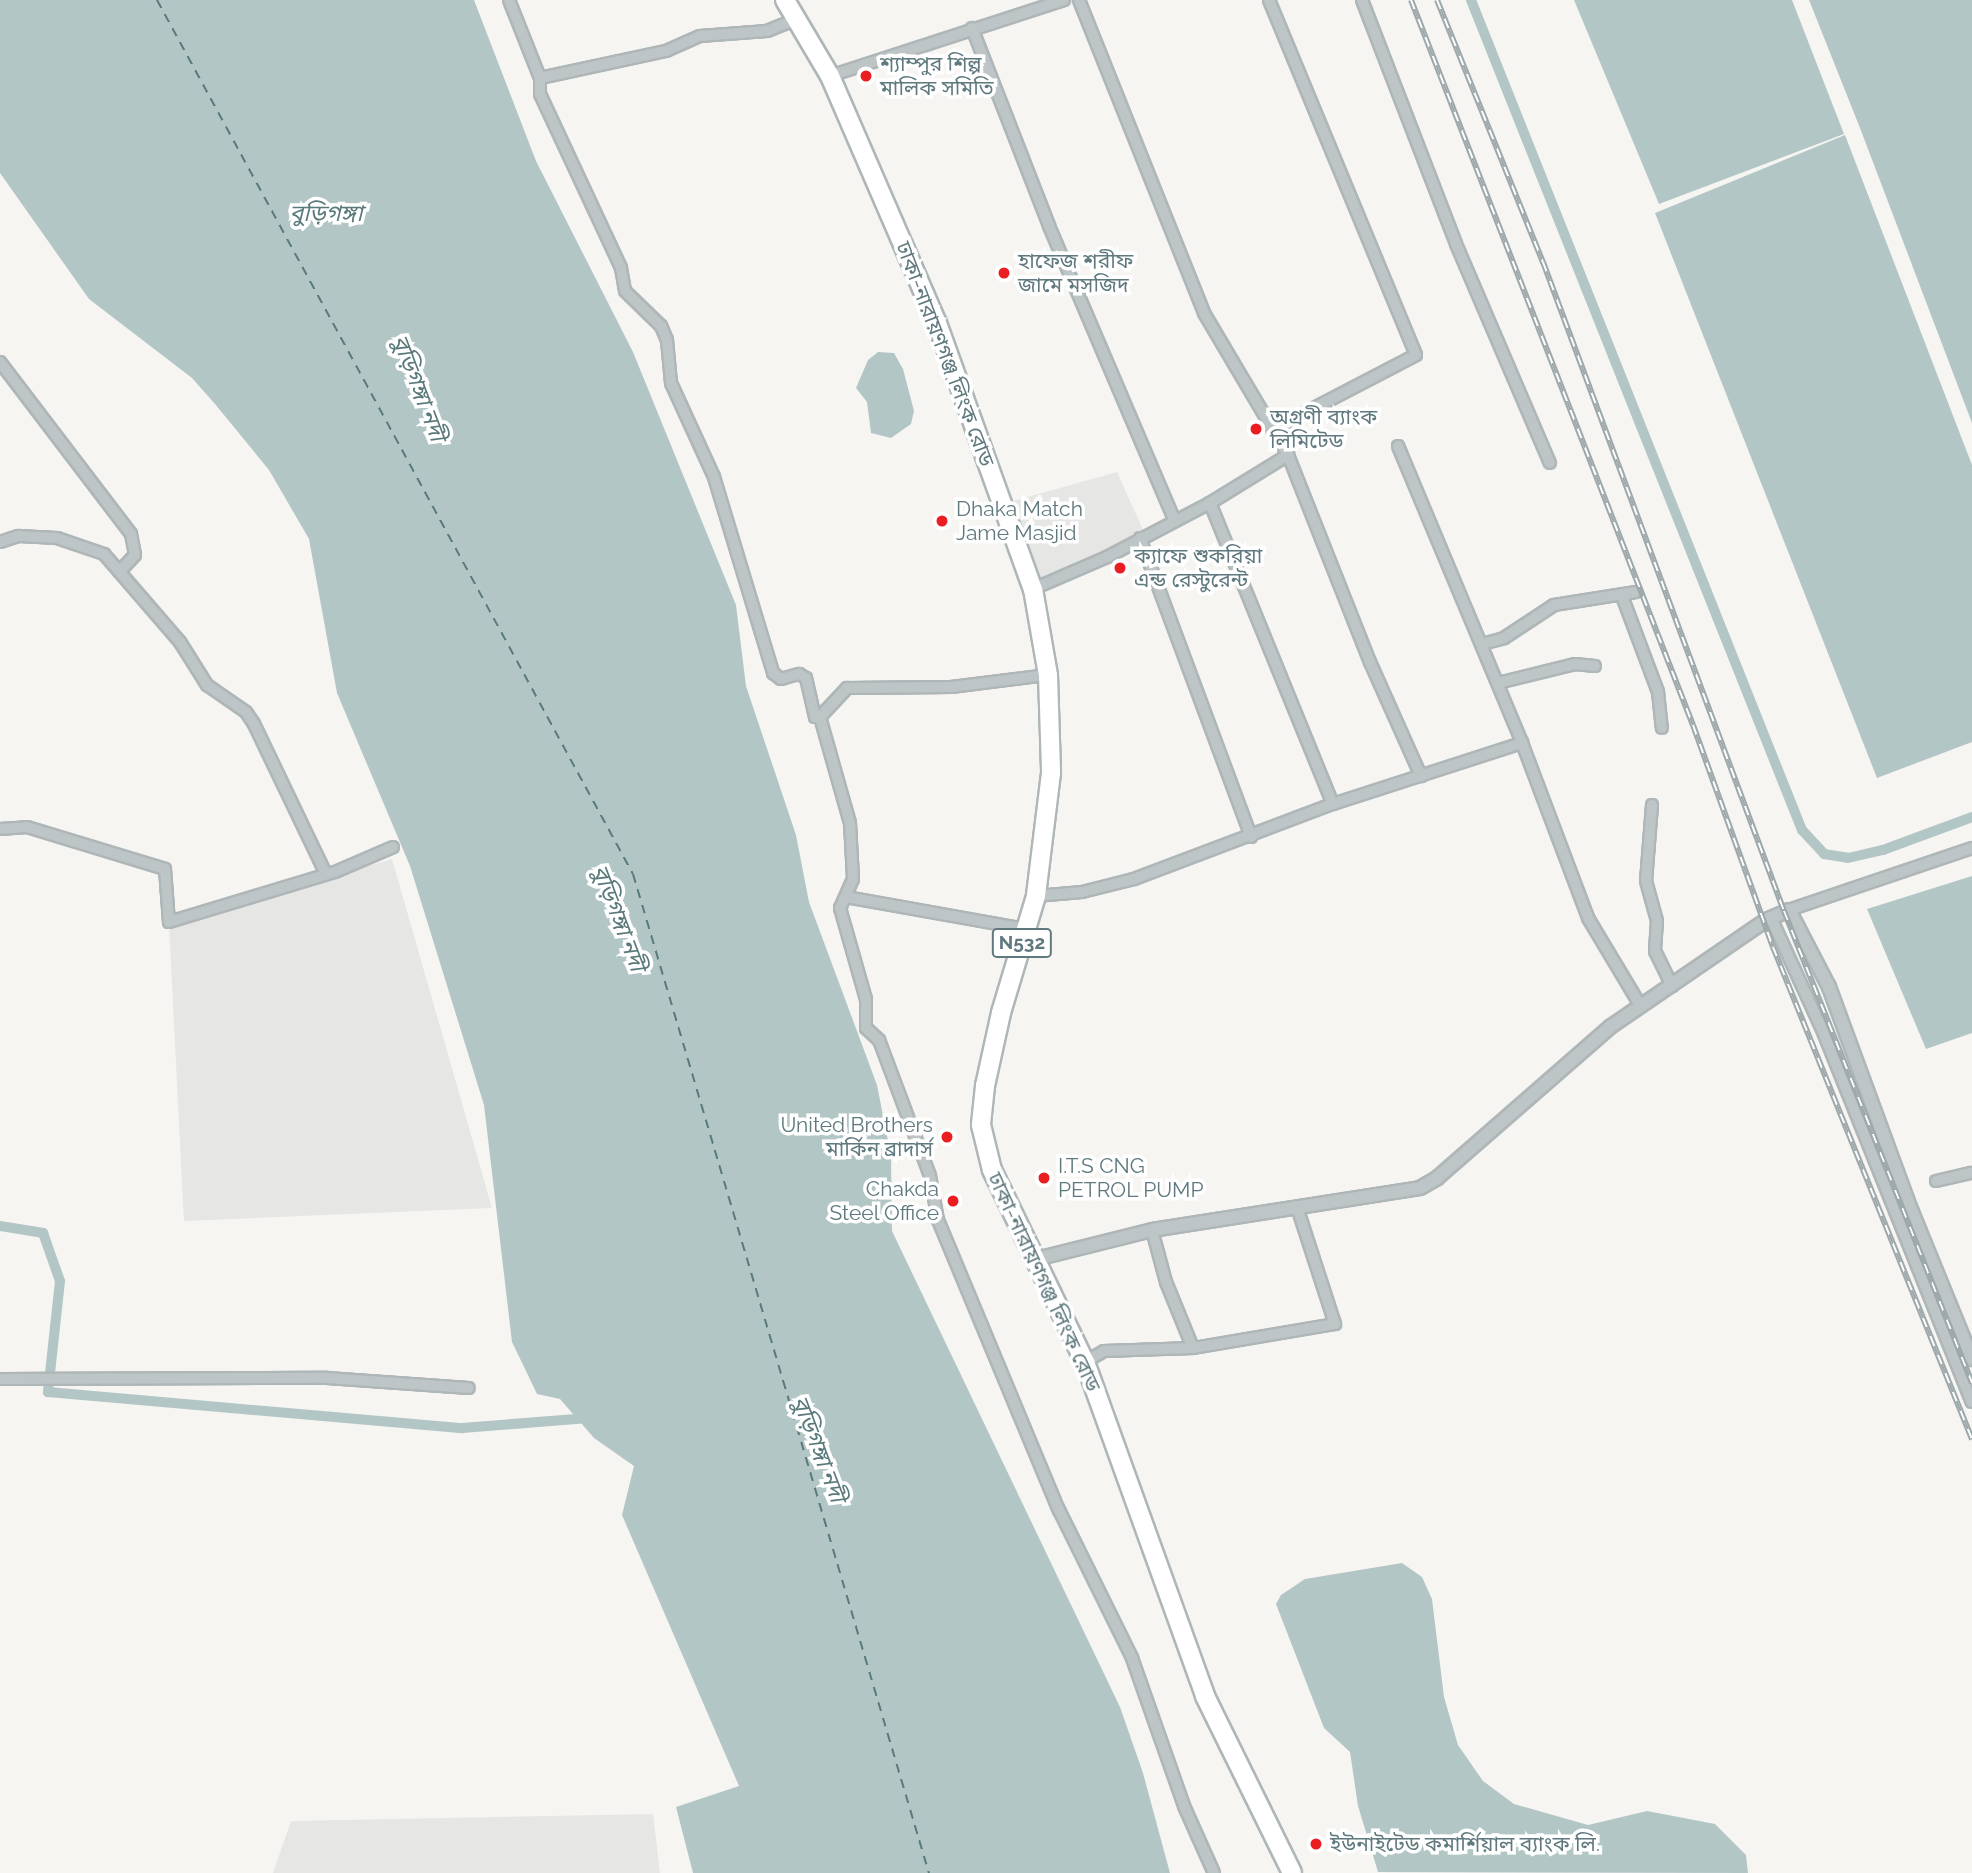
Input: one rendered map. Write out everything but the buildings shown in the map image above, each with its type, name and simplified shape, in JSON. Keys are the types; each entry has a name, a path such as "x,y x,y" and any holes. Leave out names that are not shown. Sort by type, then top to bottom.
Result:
{"highway":[{"name":"ঢাকা-নারায়ণগঞ্জ লিংক রোড","path":"785,0 794,20 830,76 937,323 1033,589 1048,675 1051,773 1036,896 1001,1013 981,1125 992,1170 1032,1260 1085,1362 1205,1696 1292,1873"}],"street":[{"path":"509,0 540,78 540,94 621,268 625,291 661,326 667,340 671,383 714,477 773,673 781,679 799,674 806,678 816,717 820,717"},
{"path":"830,76 936,45 972,29 1064,0"},
{"path":"1079,0 1204,313 1288,455 1370,662 1421,776"},
{"path":"1269,0 1416,355 1272,430"},
{"path":"1362,0 1456,244 1550,463"},
{"path":"540,78 666,51 700,36 766,31 794,20"},
{"path":"972,29 1049,226 1174,519"},
{"path":"0,362 131,534 135,555 119,572"},
{"path":"1398,446 1498,683 1588,918 1640,1005"},
{"path":"1033,589 1210,503 1288,455"},
{"path":"1210,503 1333,804"},
{"path":"0,542 19,536 73,540 104,554 180,642 207,685 246,712 326,874"},
{"path":"1140,538 1251,837"},
{"path":"1482,645 1504,638 1554,605 1636,592"},
{"path":"1622,596 1658,692 1662,728"},
{"path":"1498,683 1575,664 1595,666"},
{"path":"820,717 847,688 951,687 1048,675"},
{"path":"820,717 849,823 853,879 840,908 866,999 866,1028 879,1040 930,1177 938,1220 1059,1510 1132,1658 1184,1807 1214,1873"},
{"path":"1036,896 1082,892 1134,879 1333,804 1522,743"},
{"path":"1652,805 1646,881 1657,921 1655,951 1672,986"},
{"path":"0,829 27,827 165,869 169,922 326,874 393,847"},
{"path":"1032,1260 1152,1230 1420,1188 1437,1178 1530,1093 1640,1005 1771,918 1972,848"},
{"path":"846,897 1026,929"},
{"path":"1790,910 1829,987 1912,1212 1972,1359"},
{"path":"1771,918 1821,1027 1972,1402"},
{"path":"1936,1181 1971,1175"},
{"path":"1085,1362 1104,1351 1193,1348 1335,1324 1297,1207"},
{"path":"1152,1230 1166,1282 1193,1348"},
{"path":"0,1379 327,1378 469,1388"}],"shaded area":[{"path":"1117,472 1144,532 1034,583 1006,503"},
{"path":"392,859 492,1208 184,1221 169,925"},
{"path":"653,1814 660,1873 273,1873 291,1821"}],"water":[{"name":"বুড়িগঙ্গা","path":"0,0 474,0 536,161 633,352 736,605 746,686 796,835 809,902 877,1085 891,1156 892,1231 1120,1707 1143,1773 1170,1873 693,1873 676,1807 739,1786 622,1515 634,1466 594,1438 560,1399 537,1394 512,1342 484,1105 410,866 337,693 309,539 269,470 215,404 192,378 89,299 0,173"},
{"path":"1574,0 1792,0 1844,134 1659,204"},
{"path":"1809,0 1972,0 1972,423 1860,128"},
{"path":"1845,135 1972,465 1972,742 1877,778 1655,213"},
{"path":"878,352 894,353 903,369 914,411 911,424 891,438 871,433 867,402 856,388 868,360"},
{"path":"1972,876 1972,1033 1926,1049 1867,909"},
{"path":"1402,1563 1422,1577 1432,1599 1444,1697 1458,1745 1483,1781 1514,1804 1588,1825 1647,1811 1715,1824 1746,1855 1748,1873 1378,1872 1358,1806 1350,1752 1324,1728 1276,1604 1281,1595 1305,1579"}],"waterway":[{"path":"1471,0 1802,830 1824,854 1848,858 1883,850 1972,817"},
{"path":"0,1226 43,1233 60,1281 48,1392 462,1428 589,1418"}],"ferry route":[{"path":"157,0 633,874 929,1873"}],"railway":[{"path":"1411,0 1693,725 1773,947 1972,1439"},
{"path":"1437,0 1543,262 1784,911 1972,1383"}],"place":[{"name":"শ্যাম্পুর শিল্প মালিক সমিতি","path":"866,76"},
{"name":"হাফেজ শরীফ জামে মসজিদ","path":"1004,273"},
{"name":"অগ্রণী ব্যাংক লিমিটেড","path":"1256,429"},
{"name":"Dhaka Match Jame Masjid","path":"942,521"},
{"name":"ক্যাফে শুকরিয়া এন্ড রেস্টুরেন্ট","path":"1120,568"},
{"name":"United Brothers মার্কিন ব্রাদার্স","path":"947,1137"},
{"name":"I.T.S CNG PETROL PUMP","path":"1044,1178"},
{"name":"Chakda Steel Office","path":"953,1201"},
{"name":"ইউনাইটেড কমার্শিয়াল ব্যাংক লি.","path":"1316,1844"}],"water label":[{"name":"বুড়িগঙ্গা নদী","path":"419,388"},
{"name":"বুড়িগঙ্গা নদী","path":"619,918"},
{"name":"বুড়িগঙ্গা নদী","path":"819,1449"}]}
